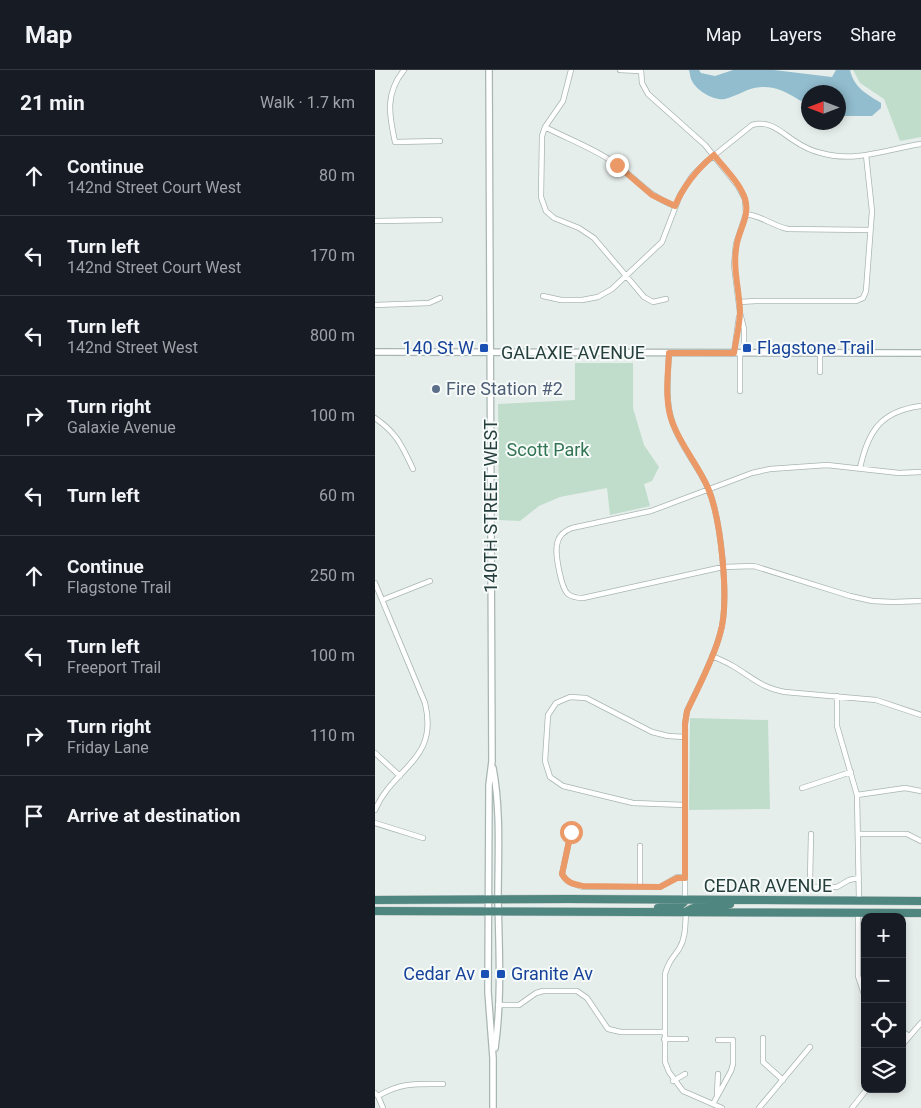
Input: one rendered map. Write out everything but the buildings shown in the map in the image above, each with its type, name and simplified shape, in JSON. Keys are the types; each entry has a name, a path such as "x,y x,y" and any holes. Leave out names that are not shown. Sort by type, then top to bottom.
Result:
{"highway":[{"name":"CEDAR AVENUE","path":"375,900 921,901"},
{"path":"685,913 697,907 720,906 749,900"},
{"path":"634,912 647,908 680,906 685,901"},
{"name":"CEDAR AVENUE","path":"375,912 921,913"}],"street":[{"path":"404,70 395,81 390,98 390,125 395,142 439,142"},
{"name":"140TH STREET WEST","path":"489,70 492,761 489,785 488,992 493,1058 493,1108"},
{"path":"571,70 563,100 545,128 541,144 541,197 544,208 551,216 579,228 594,238 648,300 653,302 666,299"},
{"path":"619,70 641,70 643,87 650,97 698,138 743,192 747,206 738,238 735,258 735,279 740,313 740,391"},
{"path":"543,296 561,300 593,298 607,292 626,277 662,242 675,206 692,176 748,127 761,123 772,126 801,145 819,153 847,157 921,144"},
{"path":"545,128 605,156 652,195 675,206"},
{"path":"739,302 860,300 863,298 866,291 871,196 866,155"},
{"path":"746,214 758,216 776,226 788,229 870,230"},
{"path":"375,221 440,220"},
{"path":"375,304 429,303 440,298"},
{"path":"739,353 744,329 740,313"},
{"name":"GALAXIE AVENUE","path":"375,352 921,353"},
{"path":"669,353 669,410 672,423 709,490 716,514 723,566 723,621 720,636 687,711 685,737 685,901"},
{"path":"821,353 821,372"},
{"path":"860,468 864,447 872,432 884,418 899,410 921,406"},
{"path":"375,418 389,428 399,440 413,469"},
{"path":"921,472 899,473 827,465 770,469 752,473 651,511 572,528 563,532 556,546 563,588 575,598 583,598 723,566 754,566 871,601 921,601"},
{"path":"382,600 430,581"},
{"path":"375,583 425,703 428,718 427,734 422,748 415,760 381,798 375,810"},
{"path":"712,656 733,665 757,683 771,690 876,700 921,715"},
{"path":"837,696 837,726 857,795 859,900"},
{"path":"685,737 668,736 652,732 586,698 570,697 556,703 547,715 545,761 546,770 550,777 563,786 633,803 685,805"},
{"path":"375,752 400,776"},
{"name":"140TH STREET WEST","path":"492,761 497,786 499,912 497,1031 493,1058"},
{"path":"802,788 851,772"},
{"path":"857,795 905,788 921,791"},
{"path":"375,823 423,838"},
{"path":"571,832 562,874 565,880 571,884 583,886 660,887 677,878 685,878"},
{"path":"811,834 810,881 813,887 837,887 849,880 859,878"},
{"path":"859,834 907,834 921,841"},
{"path":"640,846 640,886"},
{"path":"858,912 858,976 861,985"},
{"path":"685,913 683,939 679,948 668,962 665,974 665,1062 673,1080 683,1091 723,1108"},
{"path":"498,1005 519,1004 536,993 543,991 577,991 587,998 609,1030 621,1032 664,1032"},
{"path":"906,1040 921,1023"},
{"path":"763,1038 763,1062 783,1080"},
{"path":"665,1039 685,1039"},
{"path":"713,1104 731,1071 733,1056 733,1040 718,1040"},
{"path":"759,1108 810,1047"},
{"path":"673,1080 685,1074"},
{"path":"717,1097 718,1074"},
{"path":"383,1108 377,1094 391,1088 402,1084 443,1084"},
{"path":"852,1108 864,1093"}],"green space":[{"path":"853,70 921,70 921,137 900,141 884,99 860,83"},
{"name":"Scott Park","path":"575,363 633,363 633,408 644,445 659,467 652,481 644,484 650,506 610,515 607,488 560,497 539,506 520,521 499,520 498,404 575,400"},
{"path":"690,718 768,720 770,809 689,810"}],"water":[{"path":"689,70 699,70 701,73 715,76 733,70 774,70 832,77 836,70 850,70 858,86 881,103 881,108 872,116 846,116 846,85 801,85 801,101 787,93 769,87 752,88 734,96 721,99 706,94 694,85"}],"place":[{"name":"140 St W","path":"484,348"},
{"name":"Flagstone Trail","path":"747,348"},
{"name":"Fire Station #2","path":"436,389"},
{"name":"Cedar Av","path":"485,974"},
{"name":"Granite Av","path":"501,974"}],"route":[{"path":"571,832 562,874 565,880 571,884 583,886 660,887 677,878 685,878 685,724 687,711 720,636 723,621 723,566 716,514 709,490 701,473 672,423 669,410 669,353 734,353 740,313 734,265 738,238 747,206 743,192 714,155 692,176 675,206 661,201 652,195 617,165"}]}
